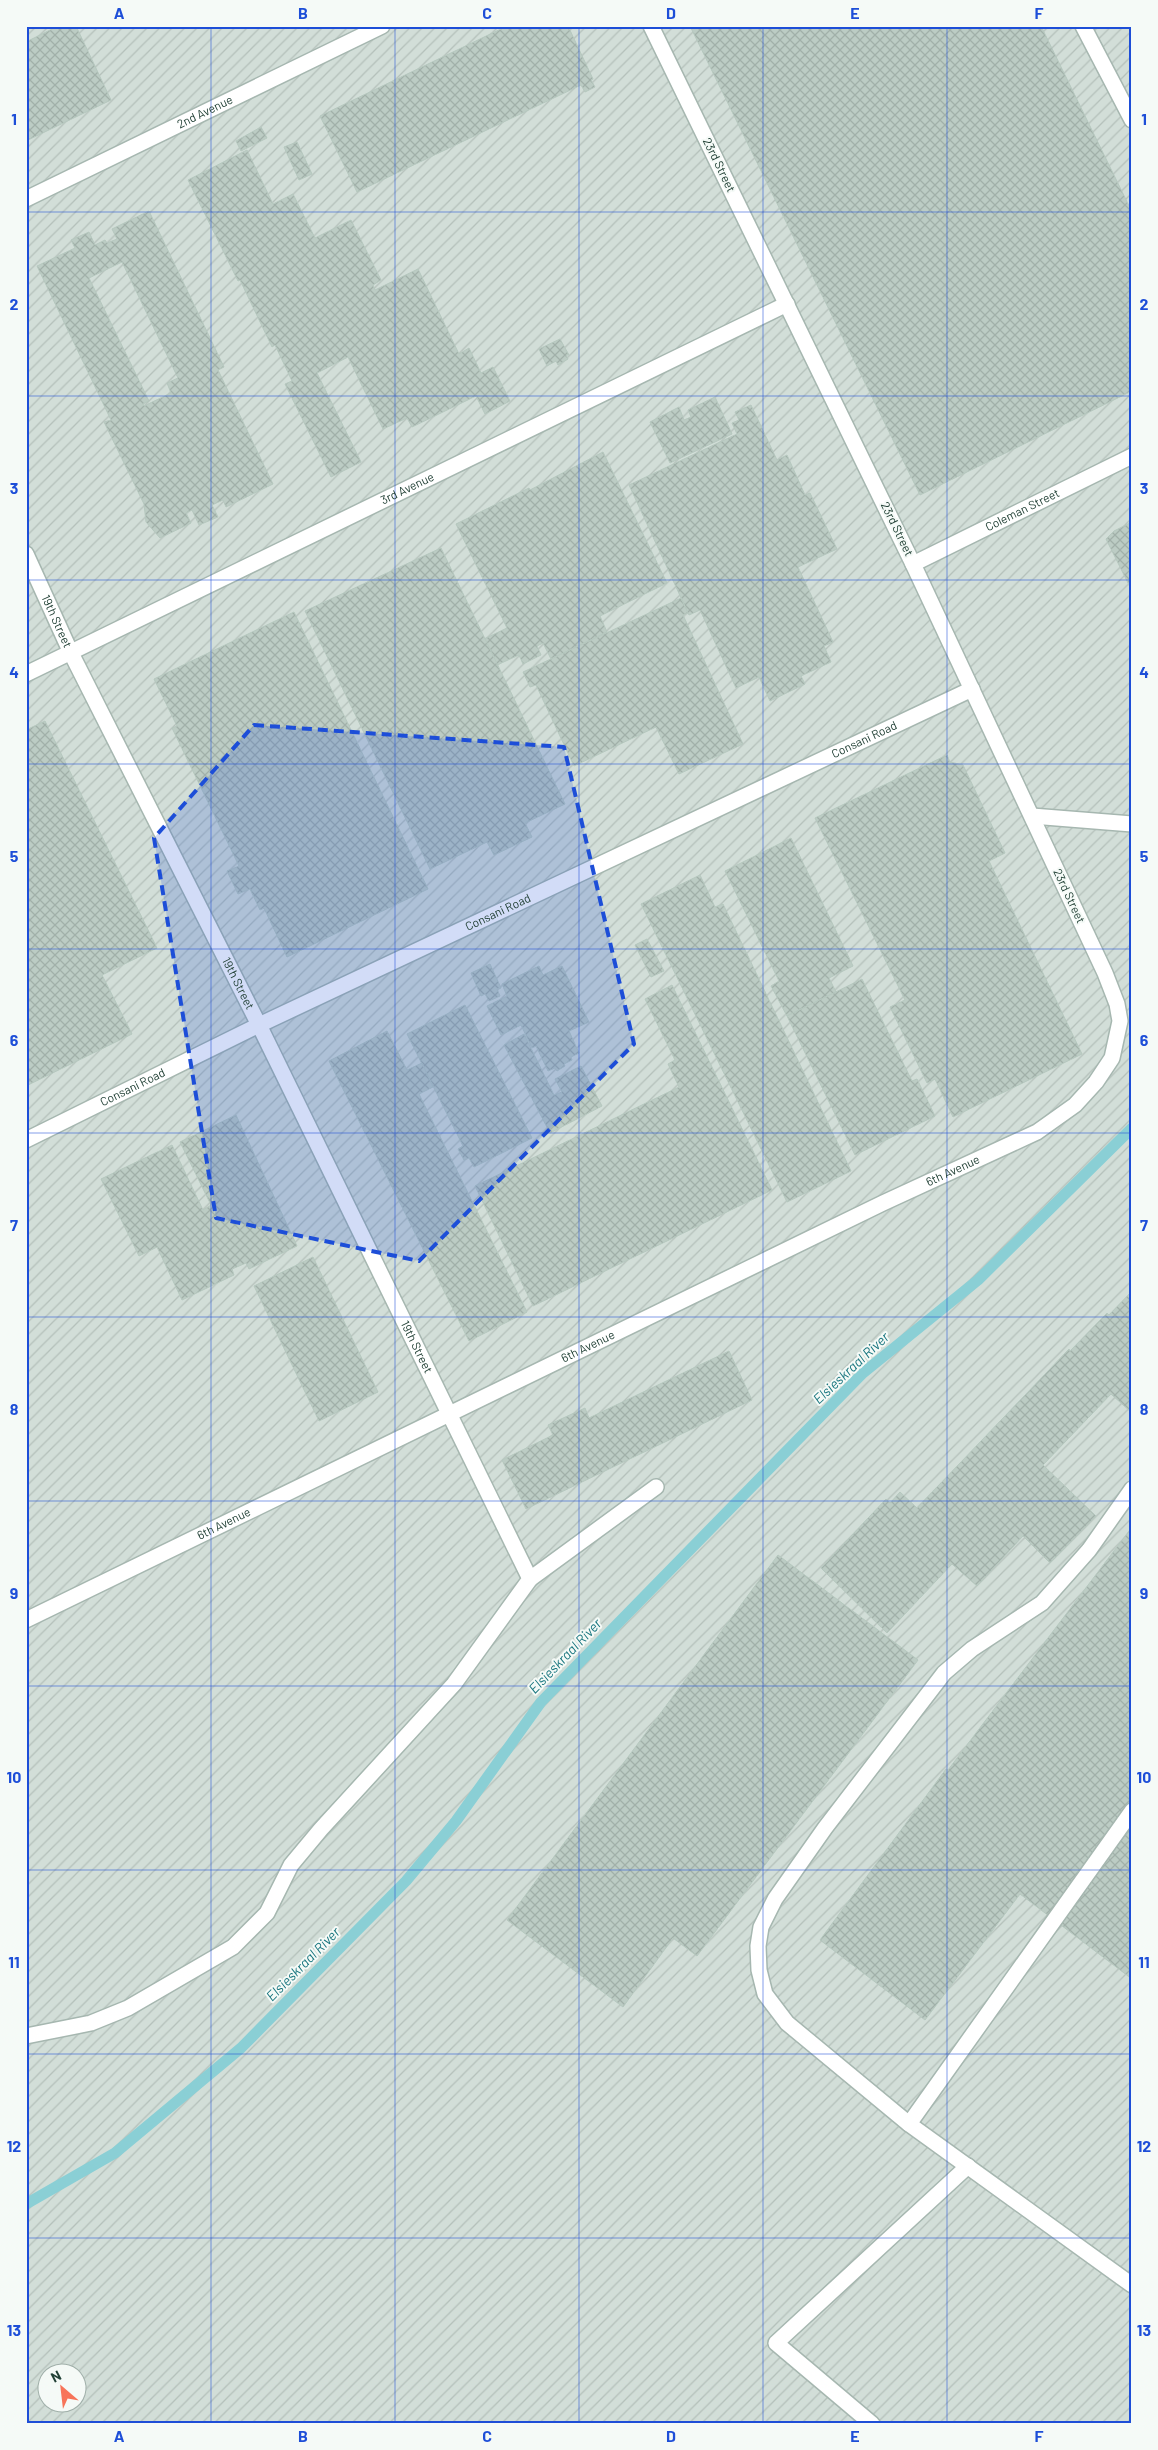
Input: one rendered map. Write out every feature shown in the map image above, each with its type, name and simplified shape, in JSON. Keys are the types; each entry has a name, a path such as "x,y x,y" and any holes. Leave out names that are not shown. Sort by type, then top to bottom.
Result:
{"lane":[{"name":"2nd Avenue","path":"26,199 382,26"},
{"name":"23rd Street","path":"652,26 913,564 1032,816 1117,1004 1120,1021 1118,1040"},
{"path":"1083,26 1132,120"},
{"name":"3rd Avenue","path":"26,674 787,304"},
{"name":"Coleman Street","path":"913,564 1132,456"},
{"name":"19th Street","path":"26,554 71,653 259,1026 530,1579"},
{"name":"Consani Road","path":"26,1140 259,1026 972,689"},
{"path":"1032,816 1132,824"},
{"name":"6th Avenue","path":"26,1620 883,1204 1037,1132 1076,1105 1096,1082 1112,1058 1118,1040"},
{"path":"26,2036 90,2023 128,2008 233,1947 267,1913 291,1865 321,1829 454,1684 530,1579 656,1487"},
{"path":"1132,1489 1094,1543 1042,1603 972,1649 944,1672 775,1899 761,1927 758,1946 758,1970 765,1994 787,2022 909,2124 1132,2285"},
{"path":"909,2124 1132,1811"},
{"path":"872,2424 776,2343 968,2166"}],"highlighted area":[{"path":"254,725 564,747 634,1044 419,1261 216,1218 154,838"}],"shaded area":[{"path":"26,26 1132,26 1132,2424 26,2424"}],"building":[{"path":"58,26 76,26 111,100 26,141 26,42"},
{"path":"507,26 568,26 595,87 585,92 581,85 357,192 320,116"},
{"path":"690,26 1041,26 1132,212 1132,391 920,495"},
{"path":"261,127 267,138 241,151 236,141"},
{"path":"297,142 312,174 299,180 284,147"},
{"path":"247,150 273,204 293,194 315,238 351,220 381,280 373,285 375,290 418,269 459,354 469,348 481,373 493,367 510,401 485,414 476,396 412,427 407,418 383,429 348,357 317,373 361,462 331,477 285,384 292,381 275,345 272,347 240,280 238,281 188,180"},
{"path":"149,211 224,367 218,370 273,484 226,507 223,500 212,505 218,517 199,525 192,510 186,513 191,523 160,538 146,522 144,504 104,422 111,420 37,266 75,248 71,240 89,232 95,245 105,240 107,243 117,239 112,229","holes":["122,262 178,378 167,383 171,393 144,406 143,404 149,401 89,278"]},
{"path":"560,339 569,355 566,355 568,359 558,365 556,361 547,366 539,349"},
{"path":"715,397 732,434 670,463 650,422 679,407 684,420 691,417 688,410"},
{"path":"751,405 777,460 787,455 805,495 810,493 837,549 798,567 833,642 824,646 831,662 801,676 805,684 770,701 759,677 736,688 700,610 689,615 629,485 737,434 732,423 739,420 735,412"},
{"path":"603,452 667,583 600,616 607,632 551,659 543,643 537,646 541,655 523,664 519,655 497,665 484,639 507,628 456,524 529,488 530,490"},
{"path":"1132,522 1132,591 1106,539 1114,531"},
{"path":"441,548 565,804 525,823 532,837 494,855 487,842 430,869 305,611"},
{"path":"681,598 688,613 683,615 743,744 679,774 656,727 574,766 536,685 530,687 523,672"},
{"path":"294,612 428,889 287,957 264,908 260,910 250,889 238,894 227,871 239,866 172,728 177,726 154,679"},
{"path":"45,721 157,948 102,975 132,1034 26,1086 26,730"},
{"path":"947,755 950,762 963,765 1005,853 989,861 1082,1054 953,1117 935,1079 927,1083 890,1007 905,1000 815,818"},
{"path":"791,838 853,966 829,978 836,992 787,1016 771,986 779,981 725,871"},
{"path":"700,875 715,907 723,904 851,1171 787,1202 641,904"},
{"path":"647,939 664,971 651,977 635,945"},
{"path":"490,964 501,988 497,989 500,996 489,1001 485,994 481,996 471,973"},
{"path":"539,966 543,975 562,966 589,1022 569,1031 579,1053 571,1057 572,1060 564,1064 565,1066 557,1071 555,1068 548,1071 536,1046 532,1048 521,1025 501,1035 487,1006 507,996 502,984"},
{"path":"862,979 912,1081 917,1079 935,1116 855,1155 787,1016"},
{"path":"672,985 772,1190 533,1306 475,1186 679,1087 668,1064 675,1060 645,999"},
{"path":"465,1005 532,1138 474,1167 469,1158 464,1160 458,1149 463,1146 407,1034"},
{"path":"387,1031 407,1070 422,1063 433,1087 419,1094 527,1312 469,1341 329,1061"},
{"path":"524,1034 554,1095 562,1092 555,1079 581,1066 602,1106 550,1133 504,1045"},
{"path":"236,1115 297,1246 249,1269 246,1263 232,1269 234,1275 182,1300 157,1247 139,1256 101,1179 172,1145 203,1210 211,1205 180,1142"},
{"path":"313,1257 378,1392 319,1421 254,1286"},
{"path":"1132,1291 1132,1413 1111,1394 1043,1465 1096,1516 1050,1563 1023,1536 977,1586 952,1564 887,1633 821,1568 886,1499 890,1503 900,1492 917,1508 1069,1349 1070,1351 1107,1313 1109,1315"},
{"path":"729,1351 752,1400 526,1509 502,1460 553,1435 548,1425 585,1408 589,1418"},
{"path":"1132,1527 1132,1979 1020,1894 925,2020 820,1940 946,1769 948,1770"},
{"path":"778,1555 918,1660 697,1956 673,1938 623,2007 507,1920"}],"waterway":[{"name":"Elsieskraal River","path":"26,2204 115,2153 241,2048 406,1881 456,1821 541,1702 863,1373 978,1280 1132,1128"}]}
